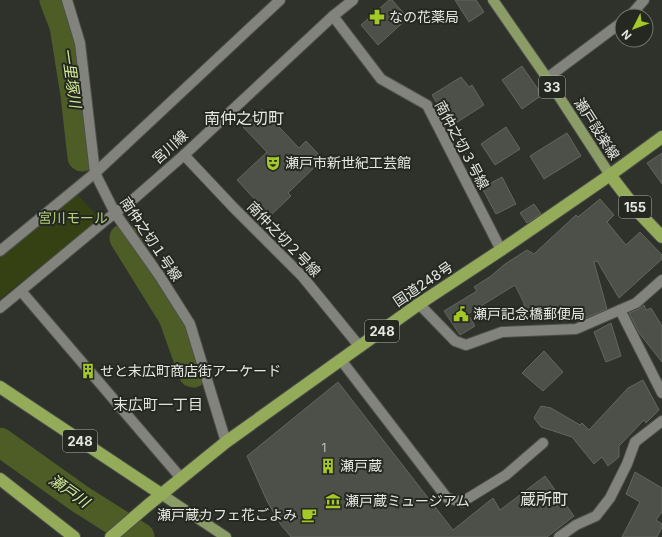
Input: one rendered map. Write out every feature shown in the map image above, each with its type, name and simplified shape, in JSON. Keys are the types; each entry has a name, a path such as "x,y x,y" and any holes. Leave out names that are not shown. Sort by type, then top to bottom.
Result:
{"highway":[{"name":"国道248号","path":"111,537 161,494 226,442 419,304 501,250 610,175 662,137"},
{"name":"155","path":"610,175 640,214 662,237"},
{"name":"248","path":"0,387 161,494"},
{"path":"0,479 74,537"}],"main road":[{"name":"瀬戸設楽線","path":"493,0 547,78 610,175"},
{"path":"161,494 226,537"}],"street":[{"name":"南仲之切１号線","path":"67,0 80,43 95,173 115,213 159,274 190,324 226,442"},
{"path":"0,251 95,173 280,0"},
{"name":"宮川線","path":"0,308 136,197 184,155 333,16 353,0"},
{"path":"637,8 644,0"},
{"name":"南仲之切３号線","path":"333,16 381,79 427,105 501,250"},
{"path":"547,78 614,28"},
{"name":"南仲之切２号線","path":"184,155 232,207 302,276 360,347"},
{"path":"419,304 455,341 466,345 502,332 576,329 636,303 662,280"},
{"path":"21,291 181,478"},
{"path":"620,310 662,393"},
{"path":"341,360 447,498 462,502 506,475 543,443"},
{"path":"559,537 576,525 596,516 610,498 624,471 634,442 660,426"}],"green space":[{"name":"宮川モール","path":"76,193 100,219 0,299 0,254"}],"building":[{"path":"389,0 392,0 408,18 378,45 361,25"},
{"path":"455,0 476,0 484,12 469,22"},
{"path":"522,66 542,95 522,109 502,80"},
{"path":"461,77 469,87 472,85 484,105 451,126 432,95"},
{"path":"262,109 299,148 306,141 323,159 288,193 291,196 270,216 237,180 267,152 243,127"},
{"path":"506,127 520,149 495,165 481,144"},
{"path":"567,133 581,156 544,179 530,156"},
{"path":"662,153 662,184 647,163"},
{"path":"502,177 516,204 496,214 482,188"},
{"path":"600,199 614,215 607,222 626,245 640,232 662,255 662,259 619,298 597,261 594,262 607,309 580,320 524,320 524,303 515,285 468,314 475,326 460,335 444,311 477,291 474,287 527,250 534,254 576,215 578,217"},
{"path":"534,204 541,214 527,223 520,213"},
{"path":"644,305 646,310 651,308 662,326 662,362 639,333 629,313"},
{"path":"611,323 621,356 606,362 594,332"},
{"path":"544,351 563,372 543,391 522,373"},
{"path":"643,380 659,410 646,423 644,420 619,446 619,457 608,466 602,457 594,464 572,437 541,427 534,418 541,406 551,408 580,425 582,423 589,430 628,388"},
{"name":"瀬戸蔵","path":"338,382 453,530 493,498 500,510 545,476 574,516 547,537 291,537 281,525 267,501 247,456"},
{"path":"635,472 662,488 662,512 656,520 662,524 662,527 657,537 622,537 640,502 626,494"}],"waterway":[{"name":"一里塚川","path":"54,0 64,26 75,95 82,157"},
{"name":"一里塚川","path":"124,238 173,317 193,373"},
{"name":"瀬戸川","path":"0,442 80,499 140,537"}],"place":[{"name":"なの花薬局","path":"377,17"},
{"name":"瀬戸市新世紀工芸館","path":"273,163"},
{"name":"瀬戸記念橋郵便局","path":"461,314"},
{"name":"せと末広町商店街アーケード","path":"88,371"},
{"name":"瀬戸蔵","path":"328,466"},
{"name":"瀬戸蔵ミュージアム","path":"333,501"},
{"name":"瀬戸蔵カフェ花ごよみ","path":"309,515"}],"district":[{"name":"南仲之切町","path":"244,118"},
{"name":"末広町一丁目","path":"158,405"},
{"name":"蔵所町","path":"544,499"}]}
